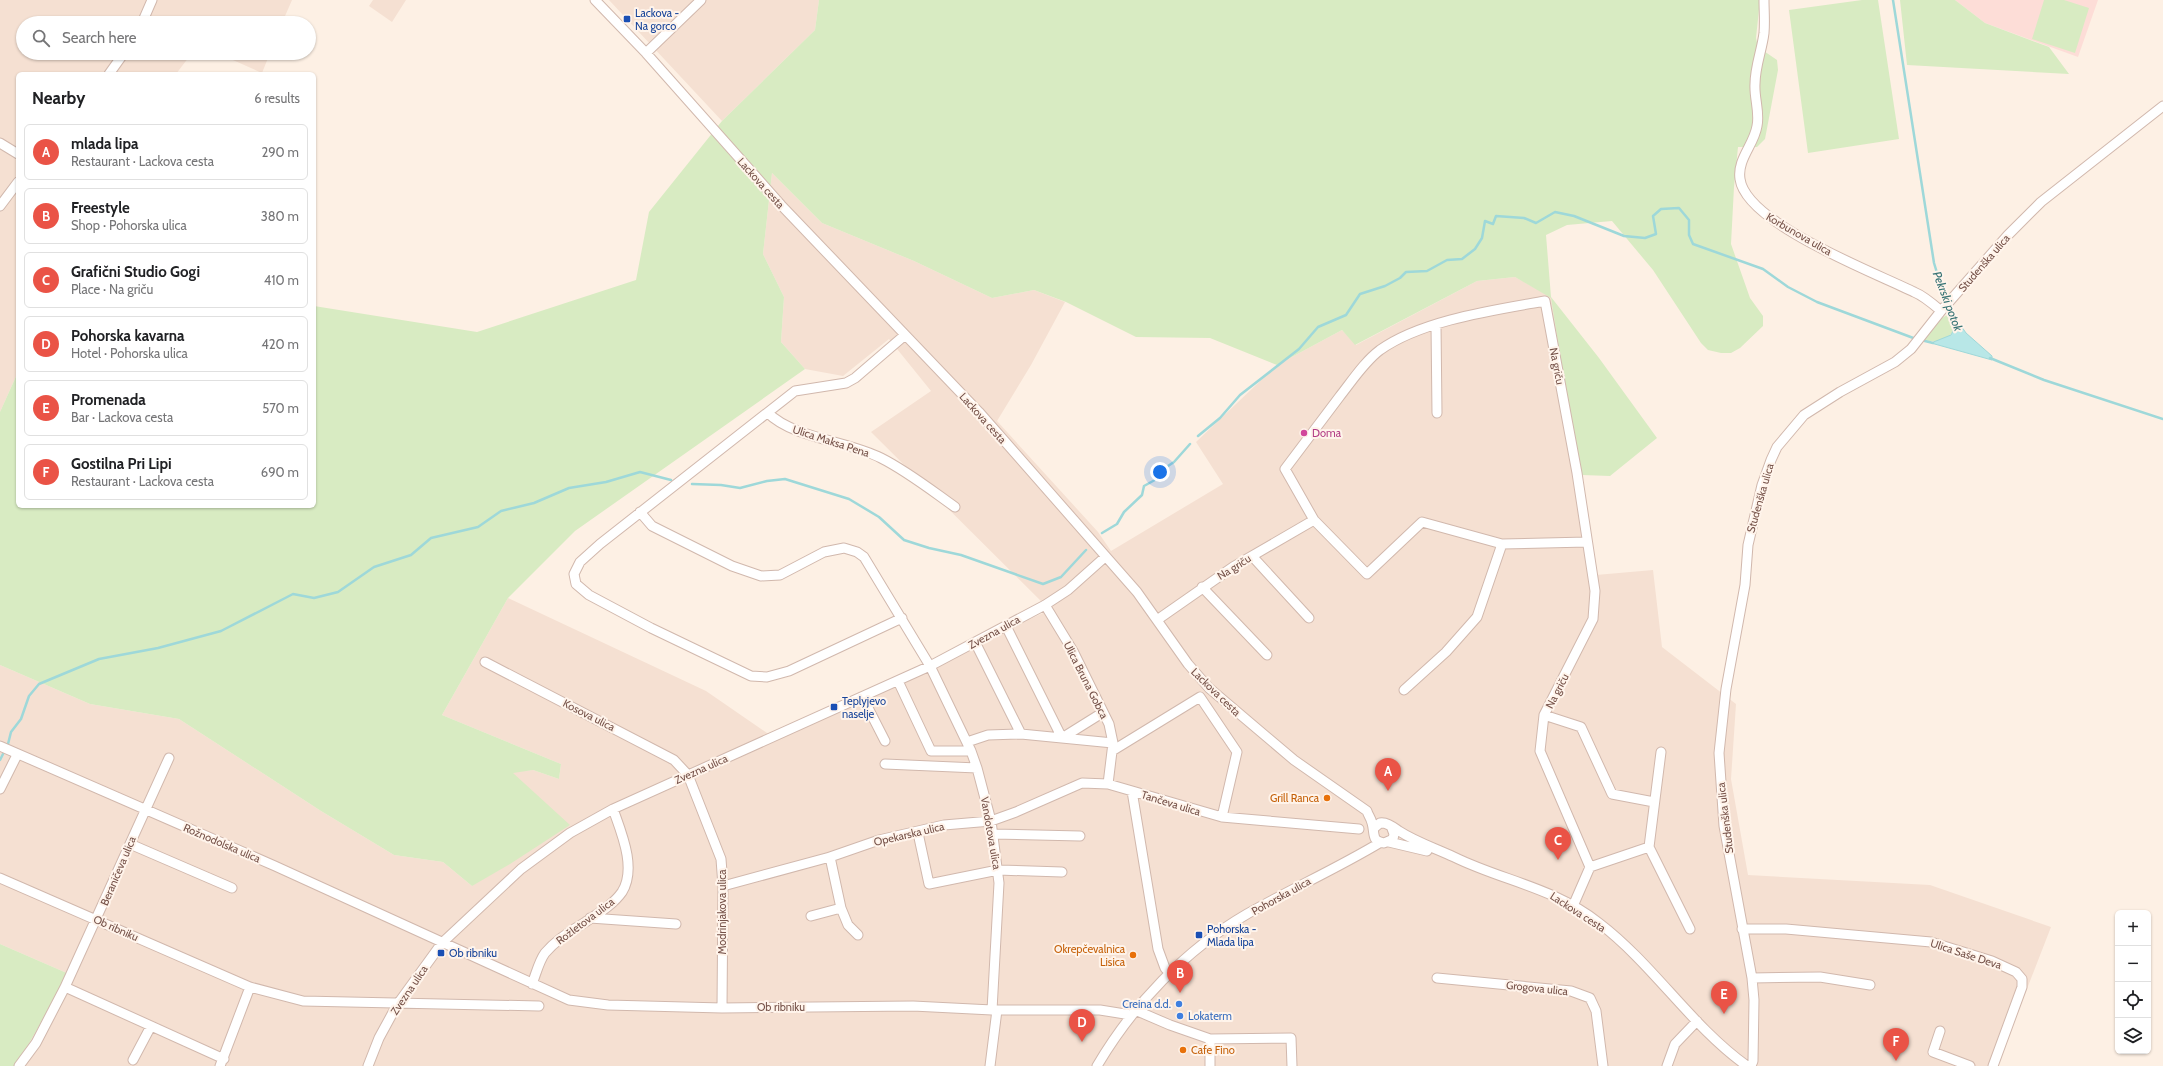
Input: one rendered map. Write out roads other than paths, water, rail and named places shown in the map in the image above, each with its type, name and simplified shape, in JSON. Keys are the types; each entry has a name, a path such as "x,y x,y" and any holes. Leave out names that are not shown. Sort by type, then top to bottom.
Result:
{"street":[{"path":"145,16 152,0"},
{"name":"Lackova cesta","path":"594,0 646,54 781,205 979,412 1136,592 1188,664 1210,688 1257,731 1294,760 1388,824 1463,862 1548,892 1599,922 1625,945 1718,1042 1747,1066"},
{"path":"646,54 701,0"},
{"name":"Korbunova ulica","path":"1764,0 1764,34 1757,61 1754,85 1758,123 1755,137 1744,156 1740,169 1740,180 1747,195 1763,213 1816,246 1916,293 1943,309"},
{"path":"110,72 119,60"},
{"name":"Studenška ulica","path":"1751,1066 1753,1061 1754,1000 1752,978 1724,826 1719,747 1726,689 1745,585 1748,545 1762,485 1777,447 1804,415 1840,392 1895,362 1915,344 1943,309 2008,235 2041,202 2163,106"},
{"path":"0,143 16,153"},
{"path":"0,206 16,185"},
{"name":"Na griču","path":"1587,542 1502,544 1422,522 1367,574 1314,520 1285,469 1355,377 1379,351 1396,341 1436,324 1490,311 1545,301 1577,473 1595,591 1593,618 1544,715 1540,750 1590,867"},
{"path":"1436,324 1437,413"},
{"path":"902,618 790,671 767,677 751,676 644,624 589,595 576,584 574,574 580,562 600,544 795,391 846,383 855,378 905,335"},
{"name":"Ulica Maksa Pena","path":"768,413 787,427 847,444 881,458 955,507"},
{"name":"Vandotova ulica","path":"640,512 652,526 732,566 760,576 780,575 824,552 844,548 857,552 864,557 930,666 970,747 991,821 999,883 994,1010 990,1066"},
{"name":"Na griču","path":"1157,620 1202,587 1314,520"},
{"path":"1404,690 1446,652 1477,617 1502,544"},
{"path":"1252,556 1308,618"},
{"name":"Zvezna ulica","path":"368,1066 379,1038 397,1004 442,943 521,869 570,833 613,809 863,698 930,666 1045,605 1068,590 1106,557"},
{"path":"1202,587 1267,655"},
{"name":"Ulica Bruna Gobca","path":"1045,605 1073,651 1102,713 1109,724 1112,747 1108,784"},
{"path":"1006,626 1062,738"},
{"path":"975,642 1021,734"},
{"name":"Kosova ulica","path":"486,662 674,760 688,775"},
{"path":"898,682 931,751 970,747 988,735 1021,734 1062,738 1112,747 1200,697 1237,752 1222,817"},
{"path":"863,698 885,741"},
{"path":"1062,738 1102,713"},
{"path":"1544,715 1581,727 1612,794 1654,802"},
{"name":"Rožnodolska ulica","path":"0,746 17,755 275,866 442,943"},
{"path":"1661,752 1649,847 1690,929"},
{"path":"0,789 17,755"},
{"name":"Beraničeva ulica","path":"19,1066 36,1043 65,987 97,920 168,758"},
{"path":"885,764 977,768"},
{"name":"Modrinjakova ulica","path":"688,775 721,859 723,886 722,1008"},
{"name":"Tančeva ulica","path":"991,821 1016,812 1082,783 1108,784 1222,817 1359,829"},
{"path":"1132,791 1158,949 1165,968 1170,973"},
{"name":"Rožletova ulica","path":"532,984 544,954 557,941 614,901 622,891 627,880 627,858 622,835 613,809"},
{"path":"1367,811 1373,831 1385,842 1410,845 1463,862"},
{"name":"Opekarska ulica","path":"723,886 830,857 879,840 944,825 991,821"},
{"path":"1364,851 1376,824 1388,824 1394,834 1385,842"},
{"path":"918,832 929,884 998,870 1062,872"},
{"path":"992,834 1080,836"},
{"name":"Pohorska ulica","path":"1097,1066 1133,1012 1170,973 1205,943 1246,915 1364,851 1385,842"},
{"path":"130,844 232,888"},
{"path":"1573,906 1590,867 1649,847"},
{"path":"830,857 841,908 848,925 858,935"},
{"name":"Ob ribniku","path":"0,878 250,987 304,1001 539,1006"},
{"path":"811,916 841,908"},
{"path":"590,918 676,924"},
{"name":"Ulica Saše Deva","path":"1742,929 1786,929 1931,942 1992,961 2016,972 2022,979 2022,987 1993,1066"},
{"name":"Ob ribniku","path":"442,943 569,1000 588,1004 722,1008 913,1006 994,1010 1100,1010 1133,1012"},
{"path":"1752,978 1820,977 1870,985"},
{"name":"Grogova ulica","path":"1437,978 1571,991 1590,998 1596,1011 1603,1066"},
{"path":"65,987 151,1026 222,1063 250,987"},
{"path":"1133,1012 1210,1039 1291,1038 1292,1066"},
{"path":"1667,1066 1675,1044 1698,1021"},
{"path":"133,1060 151,1026"},
{"path":"1940,1030 1933,1052 1970,1066"},
{"path":"1210,1039 1210,1066"}],"water":[{"path":"1955,317 1966,333 1992,356 1992,360 1931,343 1951,335"}],"waterway":[{"name":"Pekrski potok","path":"1893,0 1934,263 1945,299 1956,320"},
{"path":"1198,436 1220,418 1240,395 1299,349 1318,327 1346,315 1360,294 1385,286 1400,278 1406,272 1427,271 1447,260 1462,259 1475,249 1482,238 1485,221 1493,224 1496,216 1524,218 1536,223 1555,212 1574,216 1624,236 1645,238 1656,234 1653,216 1661,209 1679,208 1689,220 1689,235 1693,244 1763,269 1788,287 1817,302 1916,339"},
{"path":"1921,340 1933,343"},
{"name":"Pekrski potok","path":"1990,358 2044,380 2163,419"},
{"path":"1102,533 1117,524 1124,512 1142,495 1144,486 1162,476 1168,466 1174,462 1190,444"},
{"path":"8,744 11,732 21,719 29,696 39,684 99,659 158,648 221,631 293,594 314,598 338,592 374,567 411,555 431,538 478,527 501,511 534,503 569,488 606,482 640,472 671,480"},
{"path":"692,484 721,485 740,488 767,481 785,479 849,499 879,517 904,540 929,548 961,555 1043,584 1061,577 1086,550"},
{"path":"0,760 3,754"}],"place":[{"name":"Lackova - Na gorco","path":"627,19"},
{"name":"Doma","path":"1304,433"},
{"name":"Teplyjevo naselje","path":"834,707"},
{"name":"mlada lipa","path":"1388,791"},
{"name":"Grill Ranca","path":"1327,798"},
{"name":"Grafični Studio Gogi","path":"1558,860"},
{"name":"Pohorska - Mlada lipa","path":"1199,935"},
{"name":"Ob ribniku","path":"441,953"},
{"name":"Okrepčevalnica Lisica","path":"1133,955"},
{"name":"Freestyle","path":"1180,993"},
{"name":"Creina d.d.","path":"1179,1004"},
{"name":"Promenada","path":"1724,1014"},
{"name":"Lokaterm","path":"1180,1016"},
{"name":"Pohorska kavarna","path":"1082,1042"},
{"name":"Cafe Fino","path":"1183,1050"},
{"name":"Gostilna Pri Lipi","path":"1896,1061"}]}
